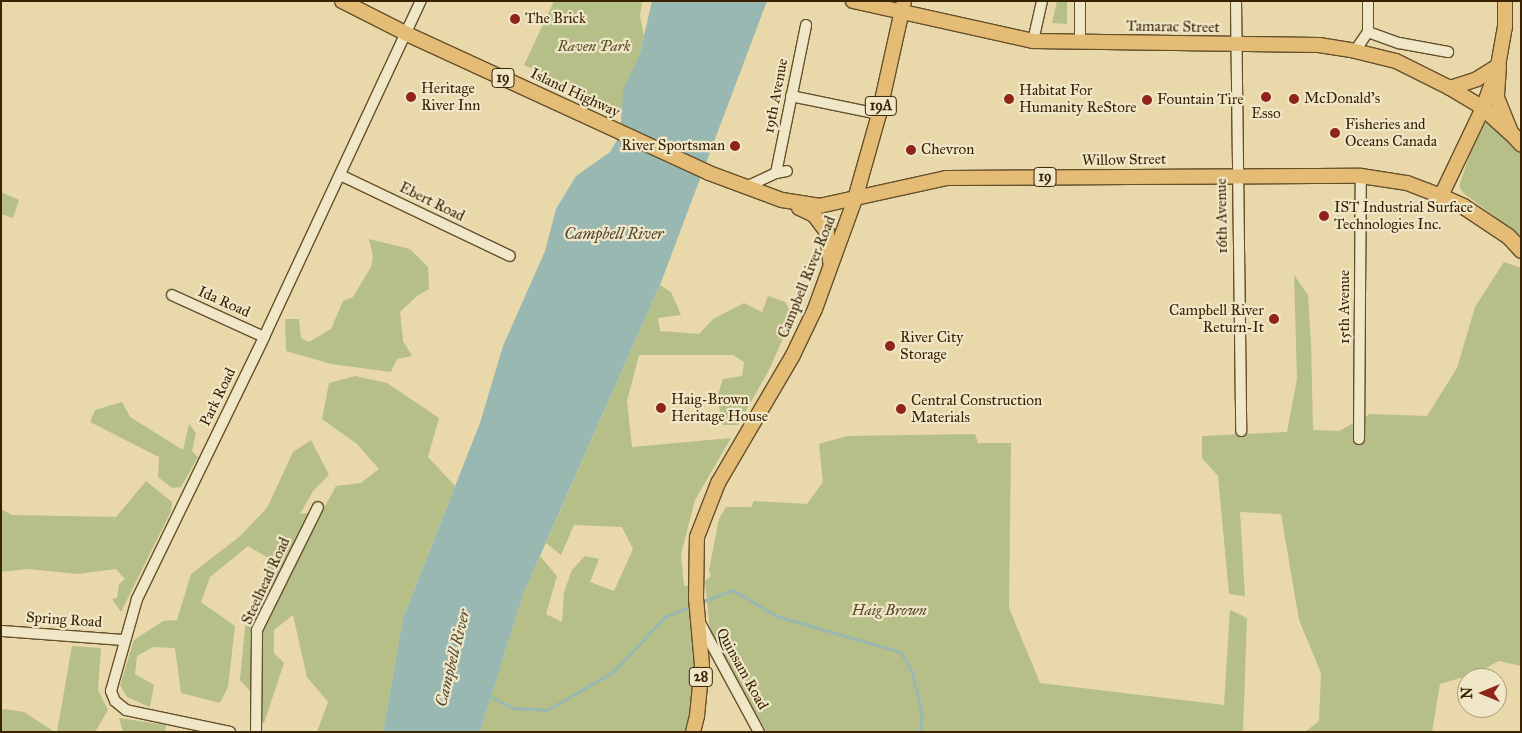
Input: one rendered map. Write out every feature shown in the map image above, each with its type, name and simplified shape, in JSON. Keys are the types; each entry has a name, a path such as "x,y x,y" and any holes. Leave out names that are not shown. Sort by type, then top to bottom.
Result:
{"highway":[{"path":"1498,66 1496,97 1510,132"},
{"path":"1483,108 1521,144"},
{"name":"19","path":"1441,196 1463,206 1508,236 1521,250"}],"main road":[{"name":"Island Highway","path":"342,1 407,34 714,175"},
{"name":"Tamarac Street","path":"853,1 902,6 1033,41 1319,45 1355,51 1396,61 1450,88 1483,108"},
{"path":"1441,196 1483,108 1498,66 1505,27 1505,1"},
{"name":"19A","path":"855,199 879,114 902,6"},
{"path":"1450,88 1476,80 1498,66"},
{"name":"Willow Street","path":"714,175 782,200 819,206 946,178 1236,175 1361,176 1406,183 1441,196"},
{"name":"Campbell River Road","path":"693,732 697,716 702,665 696,598 697,538 700,528 718,483 793,355 815,310 855,199"},
{"path":"782,200 814,215 827,232 830,267"}],"street":[{"name":"Park Road","path":"230,732 126,710 115,701 111,691 137,599 264,337 421,1"},
{"path":"1033,41 1042,1"},
{"path":"1080,1 1080,42"},
{"name":"16th Avenue","path":"1236,1 1236,175 1241,431"},
{"path":"1355,51 1368,32 1368,1"},
{"name":"19th Avenue","path":"776,173 806,24"},
{"path":"1368,32 1399,43 1448,52"},
{"path":"791,96 879,114"},
{"path":"746,187 776,173 787,171"},
{"name":"Ebert Road","path":"340,175 510,256"},
{"name":"15th Avenue","path":"1359,440 1361,176"},
{"name":"Ida Road","path":"172,295 264,337"},
{"name":"Steelhead Road","path":"256,732 257,630 318,507"},
{"name":"Quinsam Road","path":"699,622 759,732"},
{"name":"Spring Road","path":"1,631 125,640"}],"green space":[{"name":"Raven Park","path":"554,1 642,1 640,16 644,36 625,113 524,65"},
{"path":"1057,1 1067,1 1067,24 1052,23"},
{"path":"1487,122 1521,152 1521,236 1463,193 1459,186 1479,128"},
{"path":"1,192 19,200 13,218 1,214"},
{"path":"369,239 410,249 428,267 429,289 417,296 400,312 403,341 412,356 397,359 391,372 331,364 286,351 285,319 299,319 301,338 309,342 331,329 343,301 353,297 371,267 373,257"},
{"path":"1504,262 1521,268 1521,666 1499,661 1486,668 1457,668 1457,679 1440,684 1432,732 1305,732 1319,721 1321,673 1299,620 1281,514 1240,512 1245,596 1229,594 1218,476 1202,458 1202,436 1287,432 1297,379 1294,275 1308,295 1313,430 1339,431 1370,414 1427,416 1457,368 1475,307"},
{"path":"660,285 671,292 681,315 658,318 660,331 699,334 713,319 744,303 762,312 768,296 785,302 793,316 769,370 738,425 723,425 717,398 723,379 742,376 744,362 733,355 639,355 627,401 632,447 731,438 695,500 681,554 684,586 694,584 696,592 695,732 480,732 524,592 540,556 557,576 546,614 562,622 564,592 572,570 585,556 599,559 590,582 614,591 633,549 622,527 574,525 561,555 546,543"},
{"path":"355,376 387,383 439,418 428,457 455,486 403,618 383,732 317,732 328,702 307,677 293,615 274,630 274,653 284,663 264,723 252,717 253,694 240,680 245,627 270,559 248,546 210,577 201,602 235,626 228,687 220,703 181,693 175,648 153,647 137,656 135,674 154,685 150,707 127,697 120,685 134,640 163,621 177,620 191,574 239,537 267,508 293,452 311,440 329,475 313,491 300,514 322,512 336,486 361,483 379,469 357,444 322,419 329,383"},
{"path":"122,402 130,417 183,450 189,424 196,433 192,451 198,457 181,487 172,488 158,477 159,457 90,422 95,410"},
{"name":"Haig Brown","path":"975,434 978,443 1011,443 1009,608 1040,683 1224,705 1230,610 1247,618 1243,732 767,732 710,633 705,581 711,576 709,570 719,519 726,507 751,507 754,501 807,504 823,482 819,444 847,436"},
{"path":"146,481 172,502 171,511 121,612 112,599 117,598 119,584 125,579 116,569 78,574 28,569 1,572 1,509 12,515 116,517"},
{"path":"72,646 101,648 98,690 108,710 95,732 57,732"},
{"path":"4,709 24,712 55,732 1,732 1,711"},
{"path":"119,718 166,725 165,732 123,732"}],"water":[{"name":"Campbell River","path":"652,1 767,1 660,285 524,592 480,732 383,732 403,618 480,423 503,346 545,251 556,209 576,176 610,152 620,135 623,91 640,53"}],"waterway":[{"path":"704,601 733,590 777,616 901,652 912,671 922,713 921,732"},
{"path":"490,696 514,708 547,710 613,672 665,617 689,607"}],"place":[{"name":"The Brick","path":"515,19"},
{"name":"Heritage River Inn","path":"411,97"},
{"name":"Esso","path":"1266,97"},
{"name":"Habitat For Humanity ReStore","path":"1009,99"},
{"name":"McDonald's","path":"1294,99"},
{"name":"Fountain Tire","path":"1147,100"},
{"name":"Fisheries and Oceans Canada","path":"1335,133"},
{"name":"River Sportsman","path":"735,146"},
{"name":"Chevron","path":"911,150"},
{"name":"IST Industrial Surface Technologies Inc.","path":"1324,216"},
{"name":"Campbell River Return-It","path":"1274,319"},
{"name":"River City Storage","path":"890,346"},
{"name":"Haig-Brown Heritage House","path":"661,408"},
{"name":"Central Construction Materials","path":"901,409"}]}
